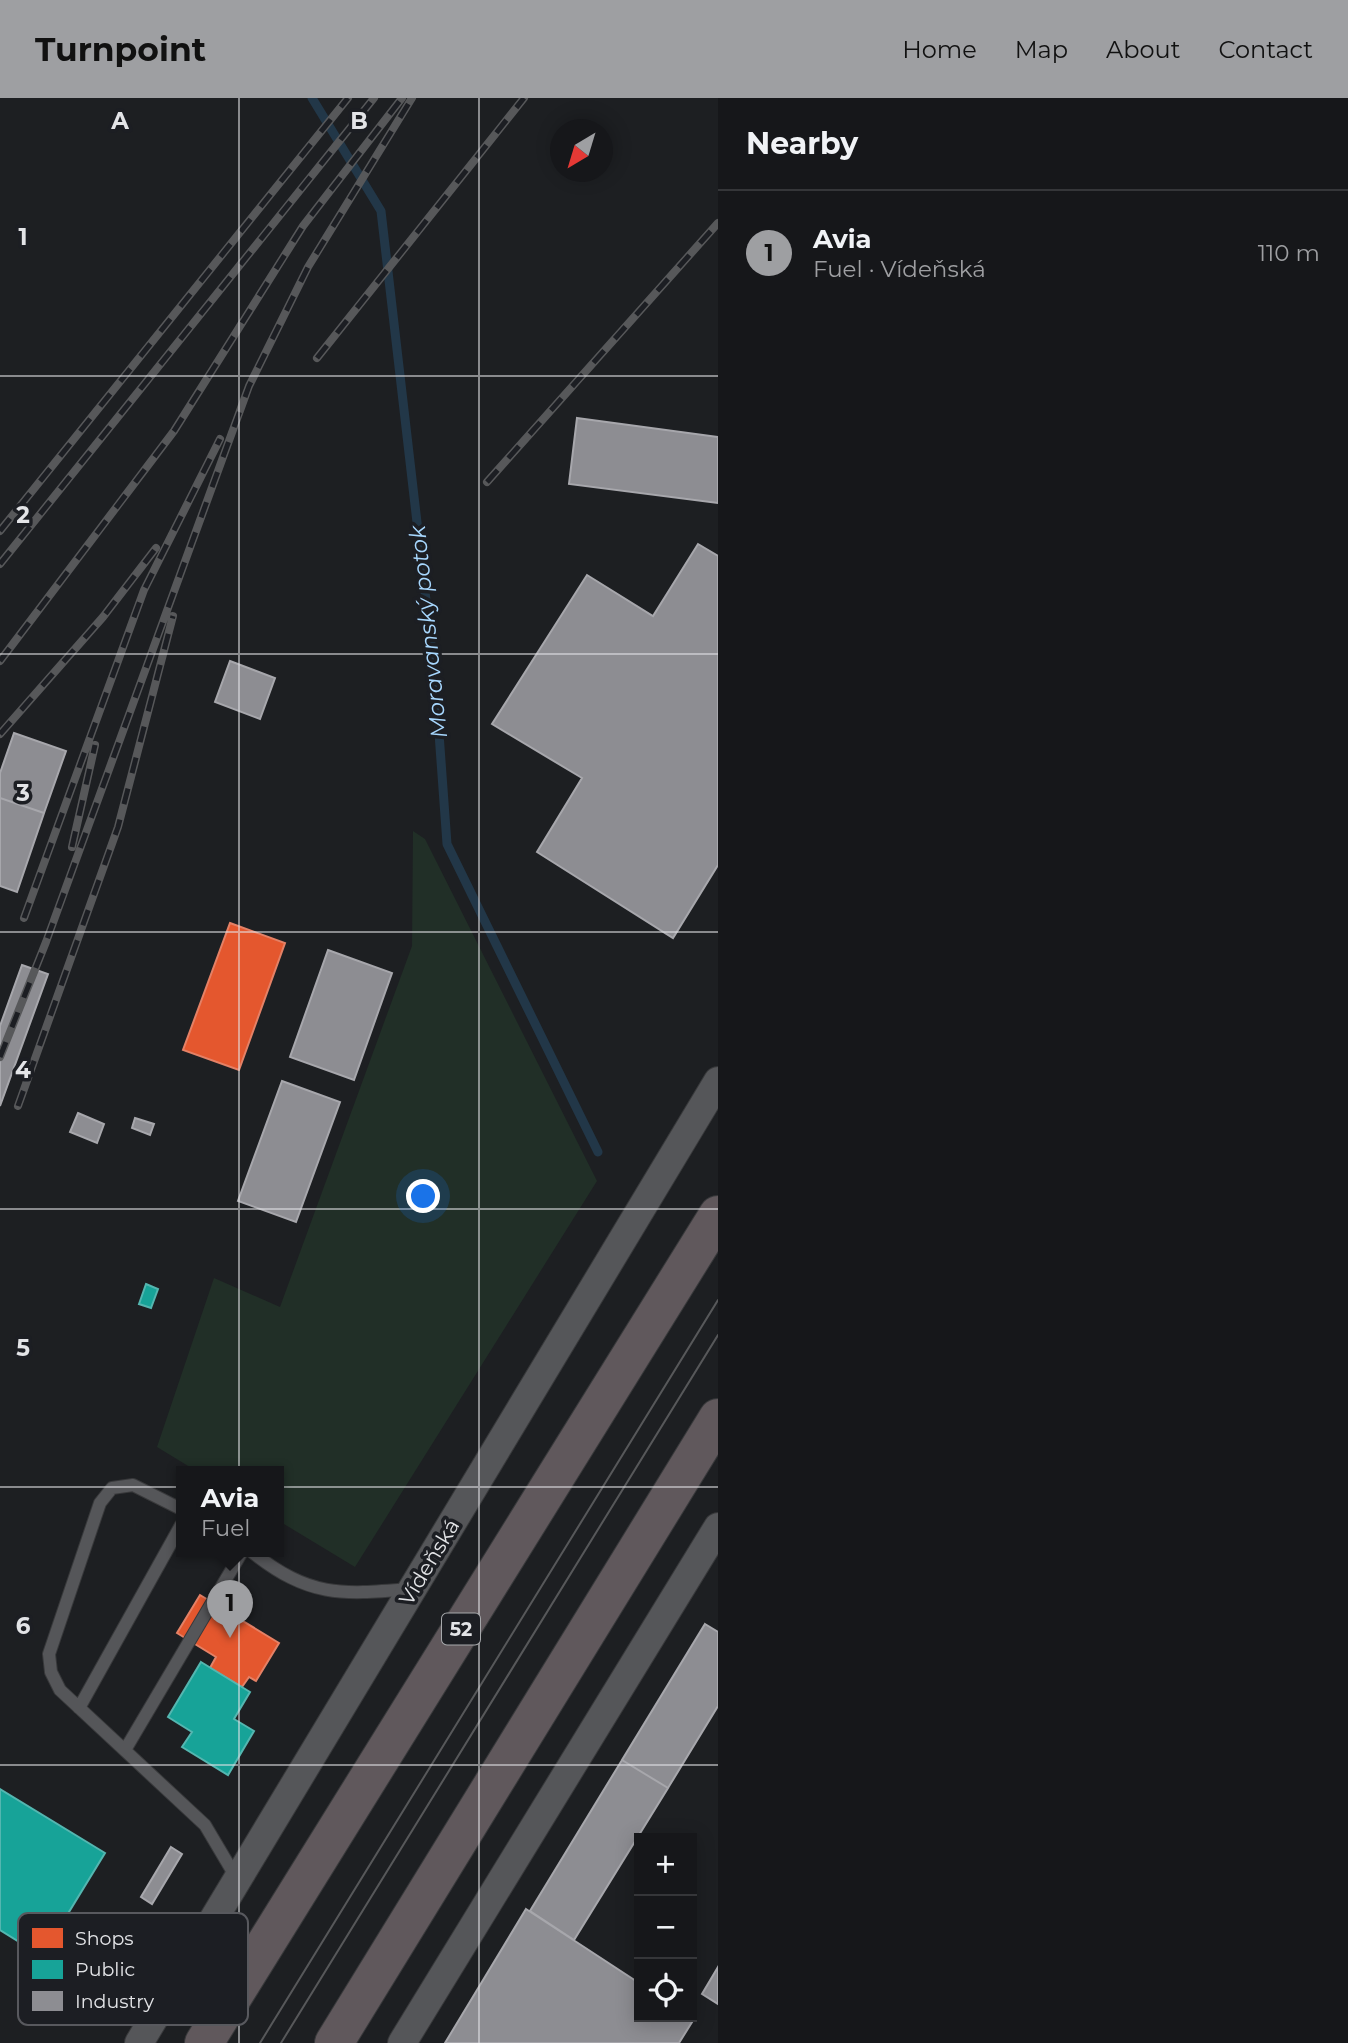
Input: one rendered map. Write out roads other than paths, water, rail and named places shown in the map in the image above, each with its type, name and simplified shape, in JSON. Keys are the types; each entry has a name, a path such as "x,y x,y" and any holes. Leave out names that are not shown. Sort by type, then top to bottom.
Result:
{"highway":[{"name":"52","path":"248,1972 718,1215"},
{"path":"334,2043 718,1418"},
{"name":"52","path":"204,2043 215,2025"}],"street":[{"name":"Vídeňská","path":"217,1913 718,1082"},
{"path":"402,2043 718,1527"},
{"name":"Vídeňská","path":"139,2043 150,2025"}],"lane":[{"path":"176,1506 133,1485 112,1488 100,1503 49,1654 51,1672 60,1690 205,1825 237,1880"},
{"path":"79,1708 176,1534"},
{"path":"125,1750 239,1557"},
{"path":"260,1557 302,1584 331,1593 413,1588"}],"waterway":[{"name":"Moravanský potok","path":"312,98 381,211 435,678 447,844 598,1152"}],"tram line":[{"path":"260,2043 718,1300"},
{"path":"281,2043 718,1335"}],"railway":[{"path":"0,531 348,98"},
{"path":"0,564 374,98"},
{"path":"0,661 174,431 303,226 402,98"},
{"path":"0,1057 46,942 249,386 308,267 412,98"},
{"path":"317,358 524,98"},
{"path":"487,482 718,223"},
{"path":"24,918 144,590 220,439"},
{"path":"0,734 103,617 156,548"},
{"path":"18,1106 118,827 173,616"},
{"path":"72,847 95,745"}],"place":[{"name":"Avia","path":"230,1638"}]}
